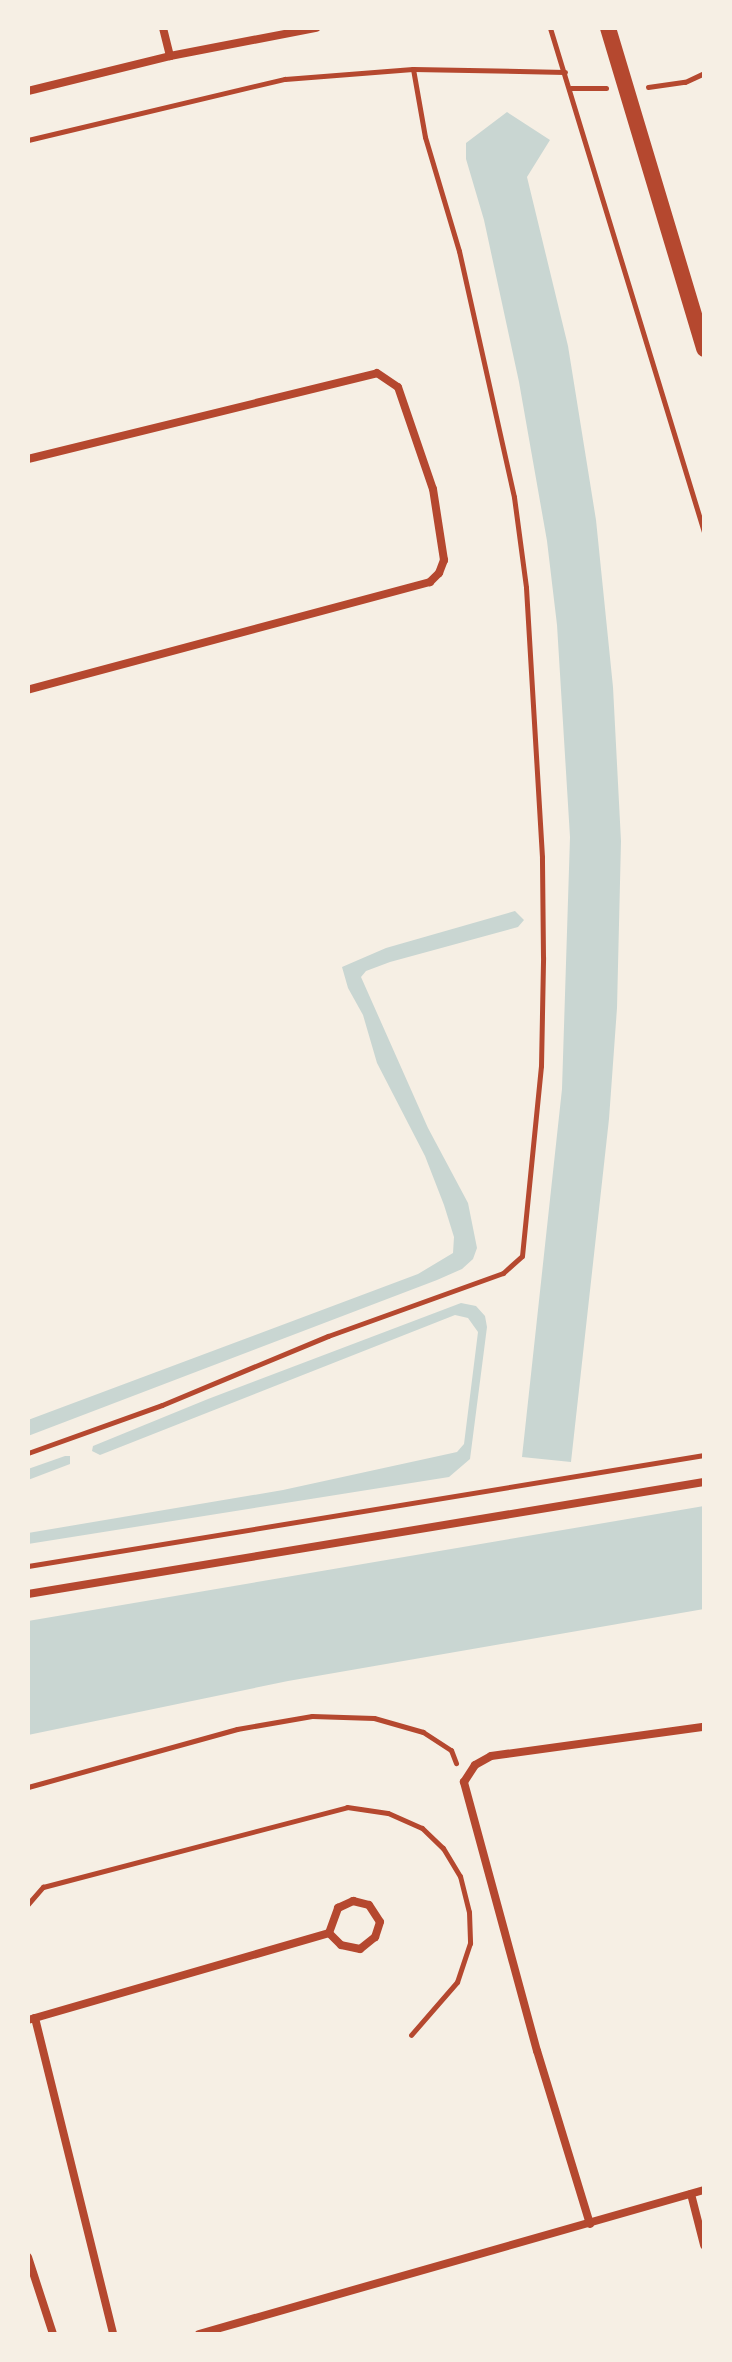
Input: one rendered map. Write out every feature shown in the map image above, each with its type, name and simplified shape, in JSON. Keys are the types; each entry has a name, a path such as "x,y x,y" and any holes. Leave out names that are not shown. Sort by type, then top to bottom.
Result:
{"main road":[{"path":"608,28 704,349"}],"street":[{"path":"163,28 170,56"},
{"path":"28,91 170,56 316,28"},
{"path":"28,459 377,373 398,387 433,489 444,560 430,582 28,690"},
{"path":"28,1594 704,1482"},
{"path":"590,2224 537,2051 464,1782 475,1765 491,1756 704,1727"},
{"path":"353,1901 369,1905 380,1922 375,1937 360,1949 341,1945 329,1933 338,1908 353,1901"},
{"path":"113,2334 31,2019 329,1933"},
{"path":"199,2334 704,2190"},
{"path":"691,2194 704,2245"},
{"path":"28,2257 53,2334"}],"path":[{"path":"550,28 704,532"},
{"path":"28,140 285,79 413,69 565,72"},
{"path":"28,1453 162,1405 328,1336 503,1273 522,1256 539,1095 543,957 542,857 526,587 514,497 459,251 425,137 413,69"},
{"path":"28,1566 704,1455"},
{"path":"28,1787 237,1729 312,1716 344,1715 374,1718 423,1732 451,1750 464,1782"},
{"path":"28,1904 43,1887 347,1807 388,1813 422,1828 443,1848 460,1876 469,1912 470,1943 457,1982 411,2035"}],"shaded area":[{"path":"507,112 550,140 527,177 568,346 596,520 613,687 621,841 617,1008 609,1119 571,1462 522,1457 562,1089 570,837 557,625 547,541 519,382 484,220 466,159 466,143"},
{"path":"515,911 524,920 518,927 390,962 366,971 361,977 428,1128 468,1203 477,1248 473,1259 462,1269 437,1280 28,1436 28,1420 418,1274 453,1253 454,1237 425,1156 377,1063 363,1015 348,988 342,967 386,948"},
{"path":"461,1303 476,1306 485,1316 487,1327 470,1459 449,1477 28,1544 28,1533 283,1490 457,1452 464,1444 478,1332 468,1318 455,1315 100,1455 92,1451 93,1446 208,1399"},
{"path":"70,1456 70,1464 28,1480 28,1469"},
{"path":"704,1506 704,1609 288,1681 28,1735 28,1621"}]}
